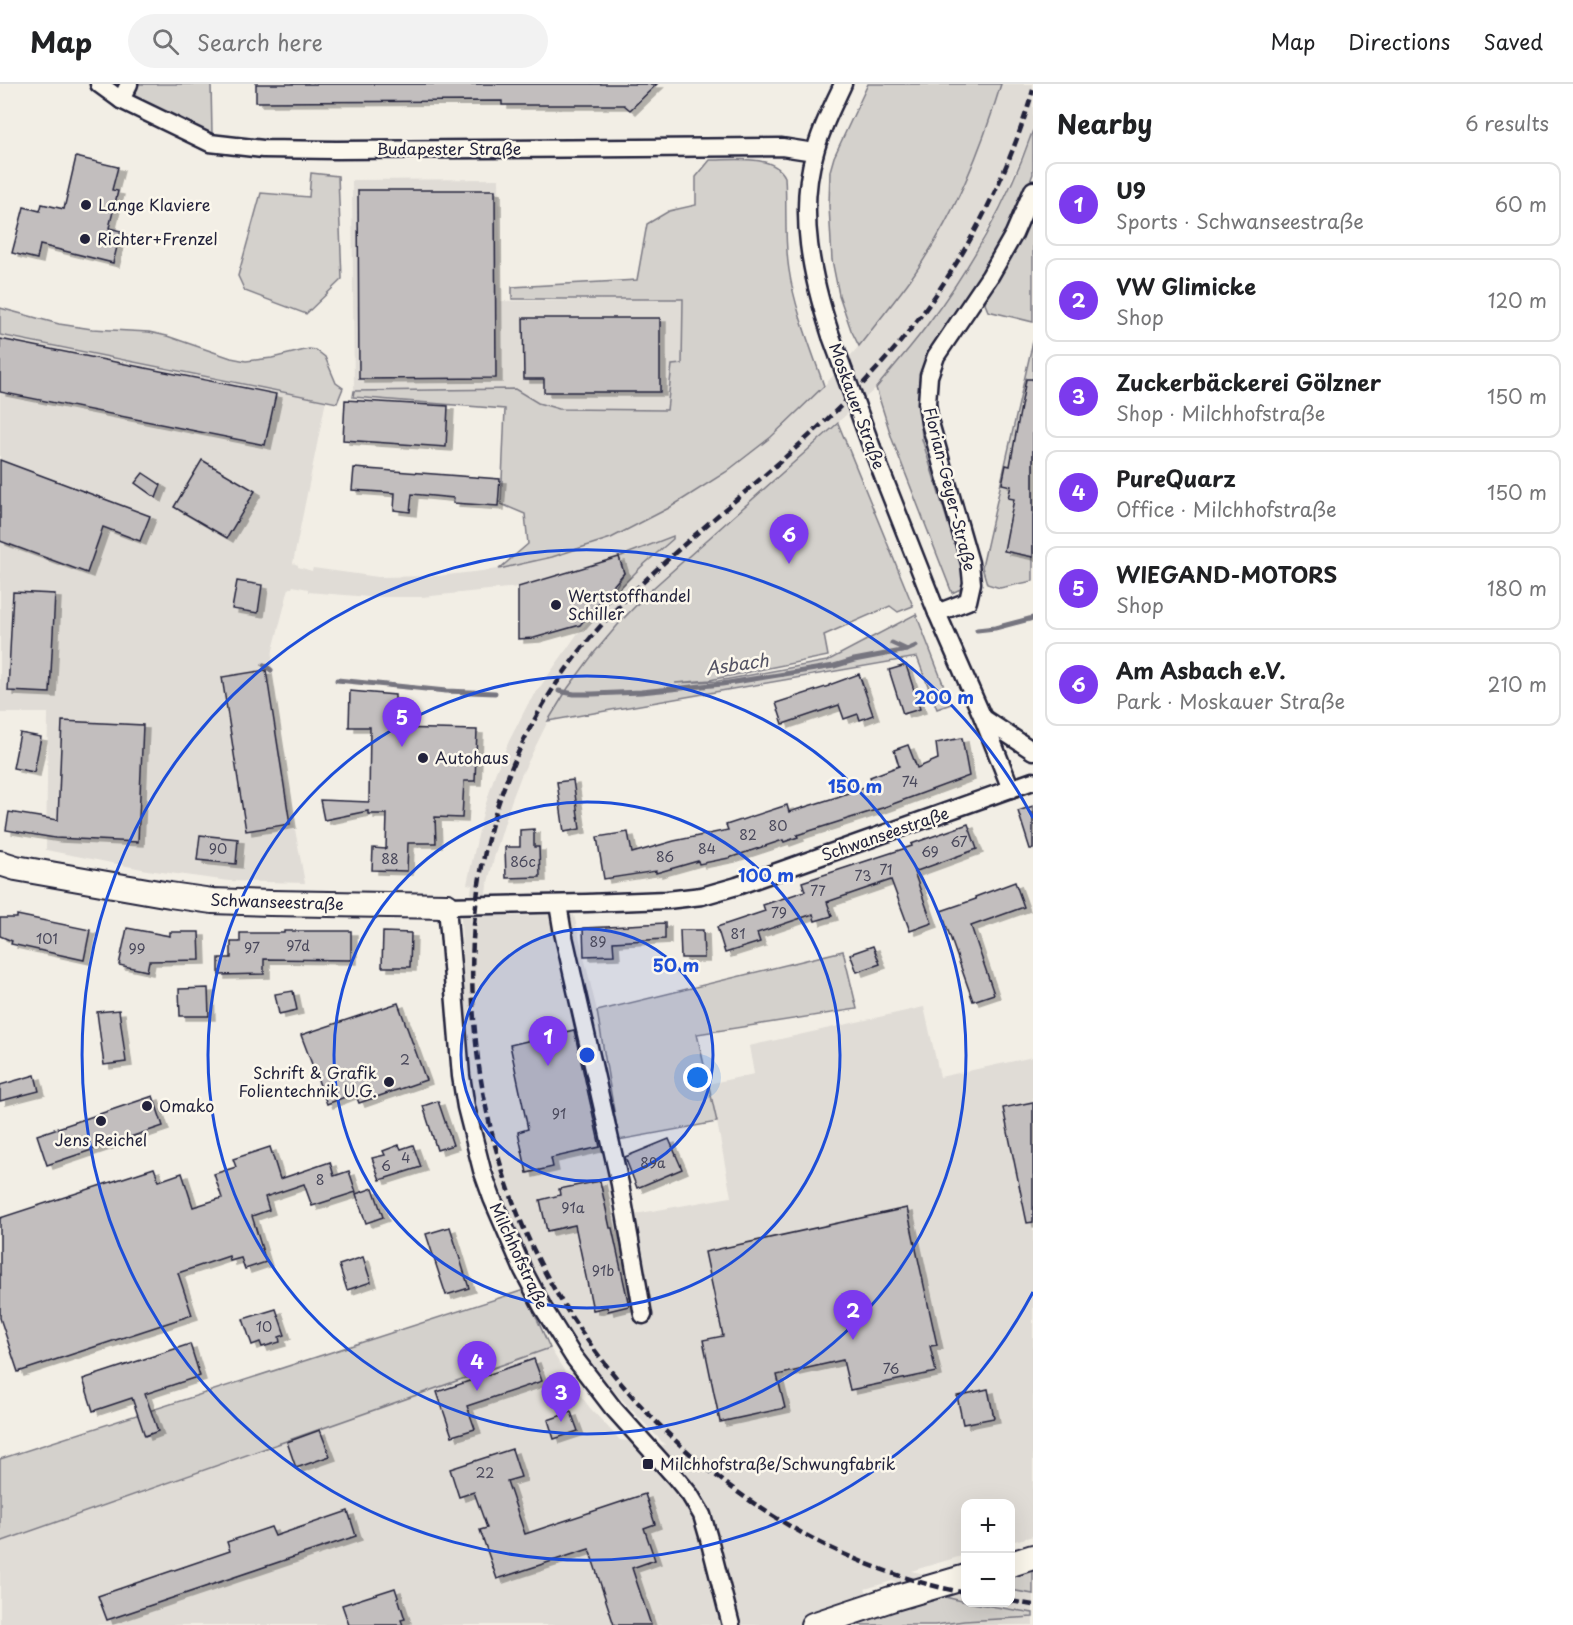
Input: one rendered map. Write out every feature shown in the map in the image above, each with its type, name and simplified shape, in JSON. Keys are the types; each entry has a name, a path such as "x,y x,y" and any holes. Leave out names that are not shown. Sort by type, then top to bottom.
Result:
{"street":[{"name":"Budapester Straße","path":"99,84 121,100 210,142 263,149 782,147 814,152"},
{"path":"121,100 129,84"},
{"name":"Moskauer Straße","path":"843,84 814,152 808,188 809,244 813,271 831,336 872,448 937,613 1011,789"},
{"name":"Florian-Geyer-Straße","path":"937,613 968,601 972,583 970,563 930,423 927,403 929,376 936,356 984,285 1014,234 1033,190"},
{"path":"982,718 1033,751"},
{"name":"Schwanseestraße","path":"0,863 16,868 212,901 447,906 668,900 702,897 738,886 1033,781"},
{"path":"558,904 620,1184 643,1315"},
{"name":"Milchhofstraße","path":"447,906 460,1076 468,1117 492,1198 523,1270 543,1308 573,1356 613,1408 676,1478 702,1515 731,1625"},
{"path":"1015,1563 1033,1557"},
{"path":"813,1625 961,1578"}],"shaded area":[{"path":"137,84 211,84 212,134 131,98"},
{"path":"868,84 1001,84 974,160 939,235 910,280 859,346 839,295 832,260 830,171 834,157"},
{"path":"1001,84 1033,84 1033,130 1001,204 966,268 928,324 876,388 652,589 594,653 568,689 548,721 511,802 487,886 483,916 574,915 597,1011 619,1140 635,1214 731,1197 708,1084 754,1074 749,1046 924,1007 940,1077 1033,1057 1033,1536 1015,1541 1015,1499 961,1499 961,1556 911,1571 961,1581 961,1607 1015,1607 1015,1591 1033,1594 1033,1625 0,1625 0,1542 550,1348 590,1408 620,1440 665,1445 606,1383 572,1335 542,1285 516,1233 480,1121 472,1085 465,1031 461,916 468,916 472,885 467,884 483,813 495,774 528,704 578,633 641,567 671,540 518,587 422,597 369,597 308,592 308,589 293,586 289,588 273,650 269,690 305,883 229,881 147,870 46,850 48,713 0,713 0,335 326,400 293,563 298,567 312,571 313,568 378,577 438,576 499,569 552,557 611,538 669,508 726,472 771,437 824,386 859,346 911,278 945,223 976,156","holes":["892,1581 939,1594 878,1615 865,1589"]},
{"path":"1033,130 1031,179 1009,229 920,405 922,439 965,578 965,587 952,593 892,439 876,388 928,324 974,255 1013,181"},
{"path":"741,159 762,162 780,170 785,177 789,270 795,300 824,386 771,437 726,472 669,508 611,538 552,557 499,569 528,544 525,514 501,504 505,409 353,397 354,391 515,389 538,403 559,409 667,410 672,365 682,364 683,299 512,299 512,287 637,280 647,224 669,211 696,205 696,177 710,160"},
{"path":"311,173 338,176 342,279 306,314 245,291 238,276 261,193 309,197"},
{"path":"499,179 501,301 684,299 682,364 672,365 667,410 559,409 538,403 515,389 354,391 352,180"},
{"path":"1033,207 1033,322 988,311 985,304"},
{"path":"0,308 59,324 92,329 149,332 246,361 272,358 309,349 316,350 325,357 336,383 343,388 337,403 0,335"},
{"path":"1033,341 1033,581 1000,588 987,584 982,567"},
{"path":"838,423 913,606 898,612 890,606 824,635 828,656 710,680 675,683 718,681 827,661 916,614 951,704 937,709 917,657 548,721 568,688 594,653 652,589"},
{"path":"673,536 673,539 608,600 624,573 619,557"},
{"path":"843,951 857,1009 697,1034 717,1122 619,1140 597,1011"},
{"path":"524,1290 550,1348 0,1542 0,1459"},
{"path":"1033,1567 1033,1594 1015,1591 1015,1572"},
{"path":"940,1595 961,1601 961,1607 996,1607 1033,1613 1033,1617 935,1625 849,1625"}],"building":[{"path":"256,84 657,84 630,110 624,105 502,105 502,101 256,102"},
{"path":"76,157 118,167 112,190 118,191 109,228 121,231 113,263 40,245 37,259 12,253 24,207 40,211 42,204 64,209"},
{"path":"358,190 495,190 496,378 359,379"},
{"path":"523,318 660,318 660,392 544,392 544,379 524,379"},
{"path":"0,339 276,394 265,445 0,392"},
{"path":"1026,379 1033,379 1033,557 1004,551 1014,499 1008,498 1011,486 1002,484 1006,465 1010,466"},
{"path":"345,400 448,406 446,447 343,440"},
{"path":"0,460 150,516 140,541 103,527 87,573 0,541"},
{"path":"202,460 255,491 227,538 174,507"},
{"path":"354,468 500,479 498,506 453,503 454,498 412,494 410,512 394,510 395,493 352,490"},
{"path":"143,473 161,485 156,498 135,483"},
{"path":"619,557 624,573 580,625 534,638 518,639 518,587"},
{"path":"237,581 262,585 258,613 232,609"},
{"path":"13,592 55,594 50,693 8,691"},
{"path":"906,665 920,709 903,714 889,670"},
{"path":"266,670 290,824 246,831 222,677"},
{"path":"859,674 873,715 860,720 858,714 844,719 839,705 783,724 776,703"},
{"path":"350,691 395,695 395,728 477,730 475,781 464,781 462,818 435,817 436,843 408,843 407,871 372,870 373,848 386,849 387,814 368,814 368,811 324,820 320,800 369,802 370,727 349,727"},
{"path":"62,721 143,725 138,842 55,838 6,830 9,812 58,820"},
{"path":"20,733 41,737 34,772 13,768"},
{"path":"962,738 969,776 882,808 797,835 798,837 784,842 783,840 729,858 699,864 698,861 656,873 656,871 604,879 597,837 628,832 632,853 674,841 728,830 726,825 787,805 789,812 873,784 870,777 899,766 894,750 908,745 917,768 938,759 936,743"},
{"path":"573,780 580,829 564,832 557,782"},
{"path":"1033,806 1033,849 1030,849 1018,811"},
{"path":"968,824 977,849 914,872 932,923 910,931 891,880 827,902 832,916 815,921 813,914 757,933 760,942 725,953 717,927 765,911 763,905 805,891 802,882 912,846 911,844"},
{"path":"534,829 534,847 539,847 540,877 506,878 505,847 520,847 520,830"},
{"path":"200,835 238,839 236,864 197,860"},
{"path":"1015,882 1024,907 971,926 994,994 973,1001 941,911"},
{"path":"17,915 90,930 84,960 11,944 12,941 0,936 0,918 17,918"},
{"path":"665,923 665,939 613,942 614,955 584,956 583,928"},
{"path":"127,928 170,936 170,932 199,932 200,960 149,961 147,971 119,965"},
{"path":"680,930 703,930 704,958 681,958"},
{"path":"284,931 351,931 351,960 264,959 264,974 219,975 219,958 231,958 231,942 240,942 240,933 284,933"},
{"path":"383,932 411,933 410,967 382,967"},
{"path":"873,946 880,964 857,972 850,954"},
{"path":"208,988 209,1016 180,1016 179,989"},
{"path":"293,991 297,1010 279,1014 275,994"},
{"path":"398,1003 426,1080 359,1103 355,1093 327,1104 301,1035"},
{"path":"119,1010 126,1062 104,1065 97,1012"},
{"path":"574,1030 600,1147 551,1158 553,1167 527,1173 518,1132 528,1129 510,1045"},
{"path":"35,1075 39,1091 0,1101 0,1085"},
{"path":"153,1096 163,1126 47,1165 37,1135"},
{"path":"438,1101 453,1145 437,1150 423,1106"},
{"path":"1033,1102 1033,1222 1027,1223 1003,1108"},
{"path":"669,1139 682,1169 637,1188 625,1157"},
{"path":"399,1145 401,1149 413,1145 421,1167 380,1180 372,1158 385,1155 383,1151"},
{"path":"270,1147 280,1179 330,1162 334,1176 349,1171 356,1192 312,1206 304,1184 265,1197 269,1210 252,1216 266,1262 245,1269 241,1258 230,1261 229,1256 178,1273 192,1315 18,1372 0,1318 0,1218 154,1168 159,1181 182,1173 193,1207 222,1198 214,1174 236,1167 233,1159"},
{"path":"600,1181 629,1306 608,1311 607,1307 593,1310 575,1225 547,1231 540,1200 560,1195 559,1189"},
{"path":"373,1188 383,1217 366,1223 356,1194"},
{"path":"907,1208 937,1345 930,1346 936,1372 850,1390 843,1360 777,1375 785,1408 720,1422 703,1340 723,1336 705,1252"},
{"path":"450,1227 469,1288 446,1295 426,1234"},
{"path":"363,1257 371,1282 347,1290 339,1265"},
{"path":"276,1309 285,1335 279,1337 280,1342 262,1347 260,1342 252,1345 243,1319"},
{"path":"190,1344 200,1376 145,1394 158,1431 145,1436 132,1398 93,1411 83,1379"},
{"path":"534,1359 542,1381 467,1406 475,1429 452,1436 437,1392"},
{"path":"988,1389 994,1418 963,1424 957,1396"},
{"path":"571,1412 578,1431 554,1439 548,1420"},
{"path":"320,1430 330,1456 296,1468 287,1442"},
{"path":"512,1449 521,1477 507,1481 525,1534 645,1494 655,1524 644,1528 655,1560 632,1568 651,1625 614,1625 589,1549 497,1579 480,1530 487,1528 474,1492 459,1497 450,1469"},
{"path":"348,1511 356,1536 107,1620 98,1596 230,1551 227,1542 271,1527 275,1536"},
{"path":"395,1588 405,1619 401,1620 403,1625 349,1625 342,1605"}],"waterway":[{"name":"Asbach","path":"977,630 995,628 1033,618"},
{"path":"892,643 907,650"},
{"name":"Asbach","path":"559,691 574,694 641,692 722,684 834,666 916,646"},
{"name":"Asbach","path":"264,665 271,670"},
{"name":"Asbach","path":"337,680 446,691 495,693"}],"railway":[{"path":"961,1592 905,1577 846,1555 789,1526 737,1491 687,1451 642,1407 601,1359 565,1307 545,1272 527,1236 500,1161 481,1083 473,1003 473,945 478,889 489,835 505,783 527,733 555,686 588,641 627,598 842,405 871,375 924,312 969,242 988,205 1021,129 1033,90"},
{"path":"1015,1602 1033,1605"}],"place":[{"name":"Lange Klaviere","path":"86,205"},
{"name":"Richter+Frenzel","path":"85,239"},
{"name":"Am Asbach e.V.","path":"789,564"},
{"name":"Wertstoffhandel Schiller","path":"556,605"},
{"name":"WIEGAND-MOTORS","path":"402,747"},
{"name":"Autohaus","path":"423,758"},
{"name":"U9","path":"548,1066"},
{"name":"Schrift & Grafik Folientechnik U.G.","path":"389,1082"},
{"name":"Omako","path":"147,1106"},
{"name":"Jens Reichel","path":"101,1121"},
{"name":"VW Glimicke","path":"853,1340"},
{"name":"PureQuarz","path":"477,1391"},
{"name":"Zuckerbäckerei Gölzner","path":"561,1422"},
{"name":"Milchhofstraße/Schwungfabrik","path":"648,1464"}]}
